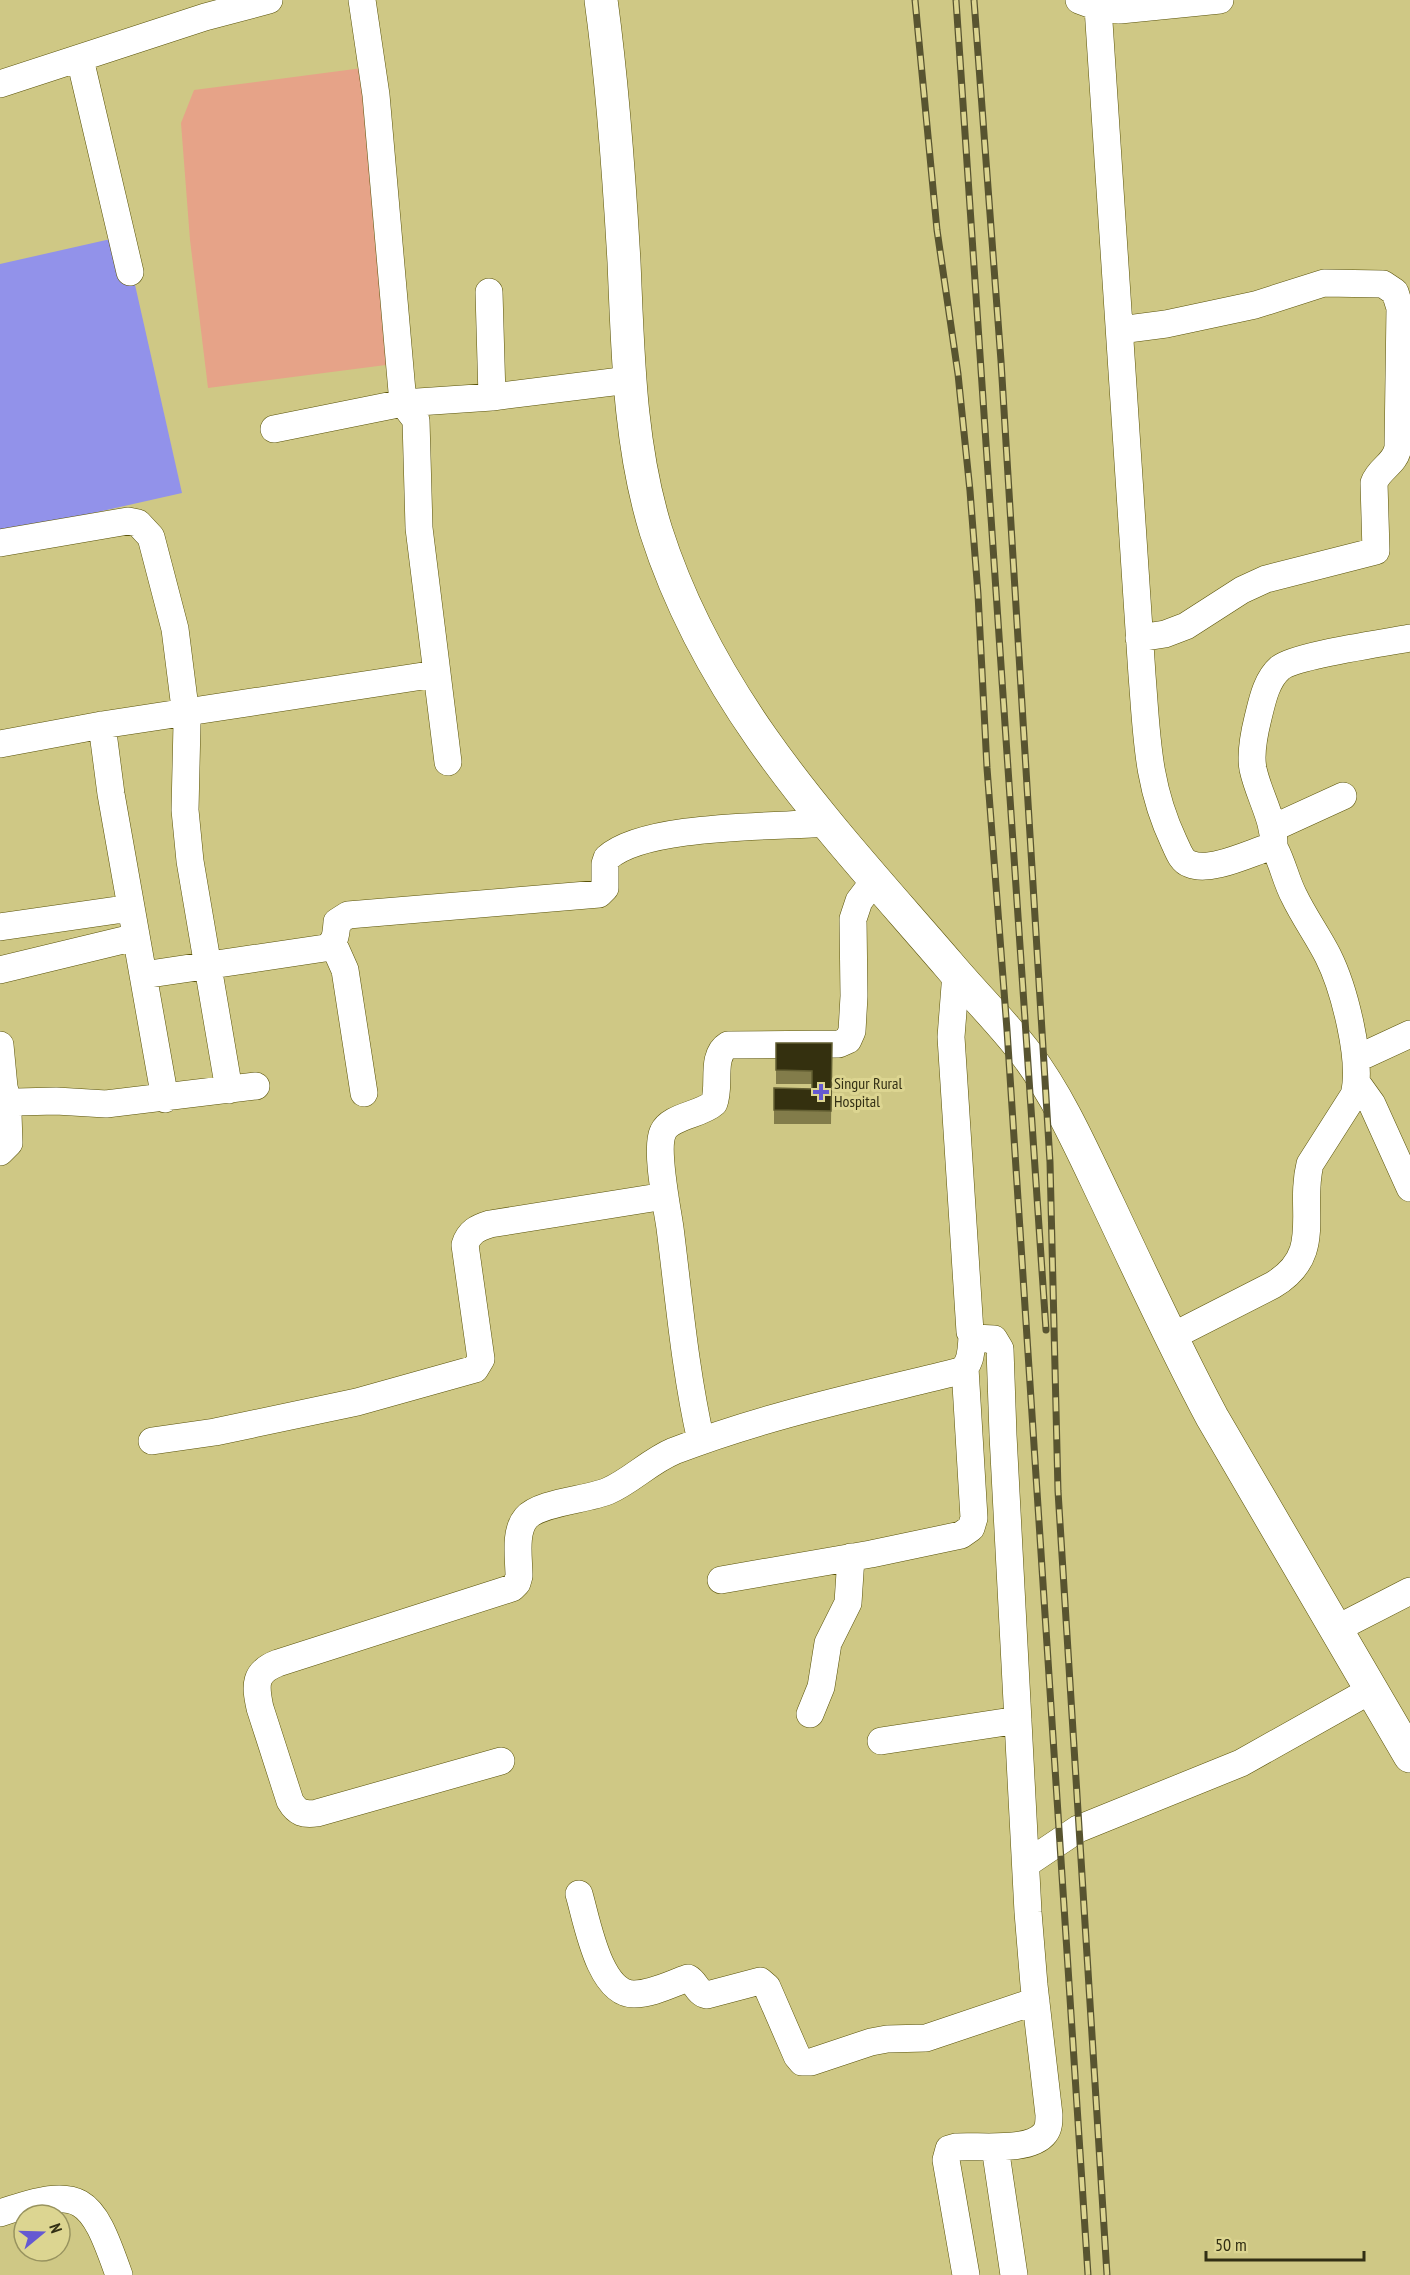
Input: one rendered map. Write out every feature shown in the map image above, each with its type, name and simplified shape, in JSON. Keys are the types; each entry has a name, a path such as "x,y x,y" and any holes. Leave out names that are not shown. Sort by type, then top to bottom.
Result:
{"main road":[{"path":"601,0 615,112 629,380 638,460 642,483 657,532 683,604 710,659 744,714 826,824 1007,1030 1044,1080 1090,1166 1171,1337 1224,1438 1410,1756"}],"street":[{"path":"2,76 80,59 207,9 269,0"},
{"path":"362,0 376,95 404,404 416,420 419,528 448,762"},
{"path":"1220,0 1120,10 1097,4 1139,638 1152,780 1159,807 1184,860 1197,866 1208,866 1270,847 1274,838 1343,796"},
{"path":"80,59 130,272"},
{"path":"1120,330 1166,324 1255,305 1324,283 1383,284 1395,292 1400,308 1404,414 1397,454 1394,460 1375,478 1376,551 1266,579 1242,590 1186,626 1165,634 1139,638"},
{"path":"489,292 492,397"},
{"path":"274,429 404,404 492,397 629,380"},
{"path":"0,543 128,521 138,523 146,529 154,549 175,629 186,713 187,836 229,1090"},
{"path":"1410,638 1299,660 1280,668 1274,675 1261,704 1254,734 1252,758 1274,838 1294,897 1334,969 1346,1011 1357,1071 1410,1188"},
{"path":"0,744 102,725 436,674"},
{"path":"102,725 111,794 165,1099"},
{"path":"143,975 325,948 336,938 338,922 348,915 599,894 605,888 607,858 635,843 660,836 687,832 826,824"},
{"path":"701,1442 687,1371 665,1196 662,1133 670,1123 703,1111 714,1103 719,1055 724,1047 733,1044 839,1044 844,1043 851,1036 854,996 853,919 859,901 875,880"},
{"path":"0,927 131,908"},
{"path":"0,970 136,937"},
{"path":"333,943 345,970 364,1093"},
{"path":"721,1580 961,1535 971,1528 975,1518 965,1368 969,1360 972,1337 953,1095 951,1037 956,974"},
{"path":"1171,1337 1273,1285 1285,1277 1299,1262 1306,1240 1307,1176 1310,1164 1354,1095 1357,1071 1410,1034"},
{"path":"0,1048 4,1087 9,1108 9,1143 0,1152"},
{"path":"9,1108 22,1101 106,1104 165,1099 256,1086"},
{"path":"152,1441 215,1432 347,1405 475,1370 481,1359 465,1245 471,1233 490,1224 665,1196"},
{"path":"966,2275 947,2174 946,2154 949,2149 956,2146 1011,2146 1040,2138 1049,2123 1036,2001 1026,1864 1000,1349 994,1339 972,1337"},
{"path":"501,1761 317,1813 303,1814 290,1801 260,1708 257,1695 259,1677 263,1670 278,1663 512,1588 519,1576 521,1526 532,1513 606,1492 662,1457 769,1418 965,1368"},
{"path":"810,1714 821,1687 828,1643 848,1603 851,1557"},
{"path":"1336,1629 1410,1591"},
{"path":"1026,1864 1078,1829 1240,1763 1371,1690"},
{"path":"881,1741 1018,1720"},
{"path":"579,1894 598,1957 603,1970 614,1986 621,1991 637,1994 688,1978 700,1992 707,1995 760,1981 766,1987 797,2056 802,2062 811,2062 871,2042 887,2039 926,2038 1036,2001"},
{"path":"995,2147 1014,2275"},
{"path":"0,2213 45,2199 75,2200 84,2206 100,2226 119,2275"}],"shaded area":[{"path":"370,67 409,362 208,388 190,240 181,123 194,90"},
{"path":"124,236 182,493 0,534 0,264"}],"building":[{"path":"776,1043 832,1043 831,1111 774,1110 774,1088 812,1089 812,1071 776,1070"}],"railway":[{"path":"915,0 937,230 958,374 978,594 987,768 1007,1030 1088,2275"},
{"path":"956,0 1046,1330"},
{"path":"974,0 1001,361 1050,1162 1058,1491 1107,2275"}],"place":[{"name":"Singur Rural Hospital","path":"821,1092"}]}
